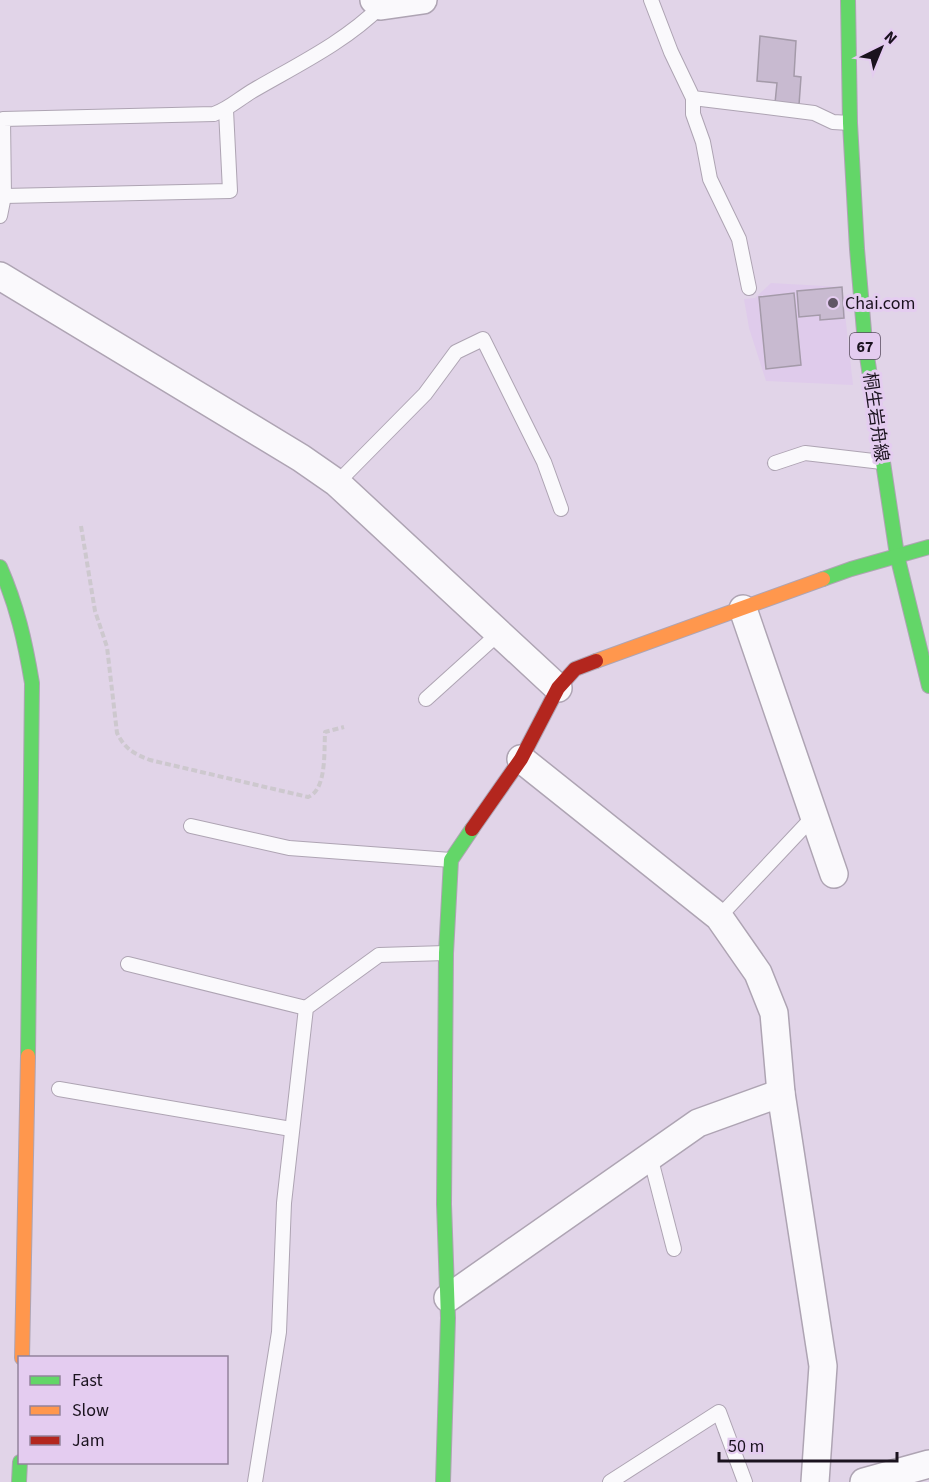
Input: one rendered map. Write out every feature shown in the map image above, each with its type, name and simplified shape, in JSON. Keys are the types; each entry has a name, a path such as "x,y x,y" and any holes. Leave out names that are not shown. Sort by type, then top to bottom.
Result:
{"street":[{"path":"377,3 423,0"},
{"name":"桐生岩舟線","path":"848,0 850,123 865,344 897,555 929,686"},
{"path":"0,276 301,458 337,483 400,538 498,634 558,688"},
{"path":"443,1482 448,1298 444,1204 446,953 450,860 521,759 558,688 575,669 851,569 929,548"},
{"path":"0,567 14,600 24,634 33,693 22,1356"},
{"path":"743,609 834,874"},
{"path":"521,759 719,917 758,973 774,1013 781,1093 823,1366 815,1482"},
{"path":"448,1298 698,1123 781,1093"},
{"path":"20,1464 20,1482"},
{"path":"864,1482 929,1464"}],"lane":[{"path":"651,0 671,52 693,98 693,114 703,142 710,179 739,239 749,288"},
{"path":"0,216 4,196 3,119 214,114 226,110 246,95 310,58 366,21 377,3"},
{"path":"693,98 814,113 833,122 850,123"},
{"path":"4,196 230,191 226,110"},
{"path":"337,483 425,393 456,352 483,339 544,462 561,509"},
{"path":"776,463 805,453 882,462"},
{"path":"426,699 498,634"},
{"path":"719,917 814,816"},
{"path":"191,826 289,848 450,860"},
{"path":"255,1482 279,1332 284,1203 306,1008 379,955 446,953"},
{"path":"128,964 306,1008"},
{"path":"59,1089 291,1129"},
{"path":"650,1156 674,1249"},
{"path":"610,1482 719,1412 745,1482"}],"path":[{"path":"81,526 95,611 107,647 117,733 123,745 134,754 308,797 315,795 321,785 325,732 344,727"}],"shaded area":[{"path":"771,283 842,287 853,385 766,381 749,328 744,299 755,298"}],"building":[{"path":"760,36 796,41 794,76 801,77 799,105 775,103 777,83 757,81"},
{"path":"842,287 844,318 820,320 820,315 799,317 797,291"},
{"path":"794,293 801,365 766,369 759,297"}],"traffic: fast":[{"path":"848,0 850,123 865,343 897,555 929,686"},
{"path":"823,579 929,547"},
{"path":"0,567 20,624 32,683 28,1056"},
{"path":"443,1482 448,1318 444,1204 446,953 451,860 472,829"},
{"path":"19,1482 20,1464"}],"traffic: slow":[{"path":"596,661 823,579"},
{"path":"22,1356 28,1056"}],"traffic: jam":[{"path":"472,829 521,759 558,688 575,669 596,661"}],"place":[{"name":"Chai.com","path":"833,303"}]}
